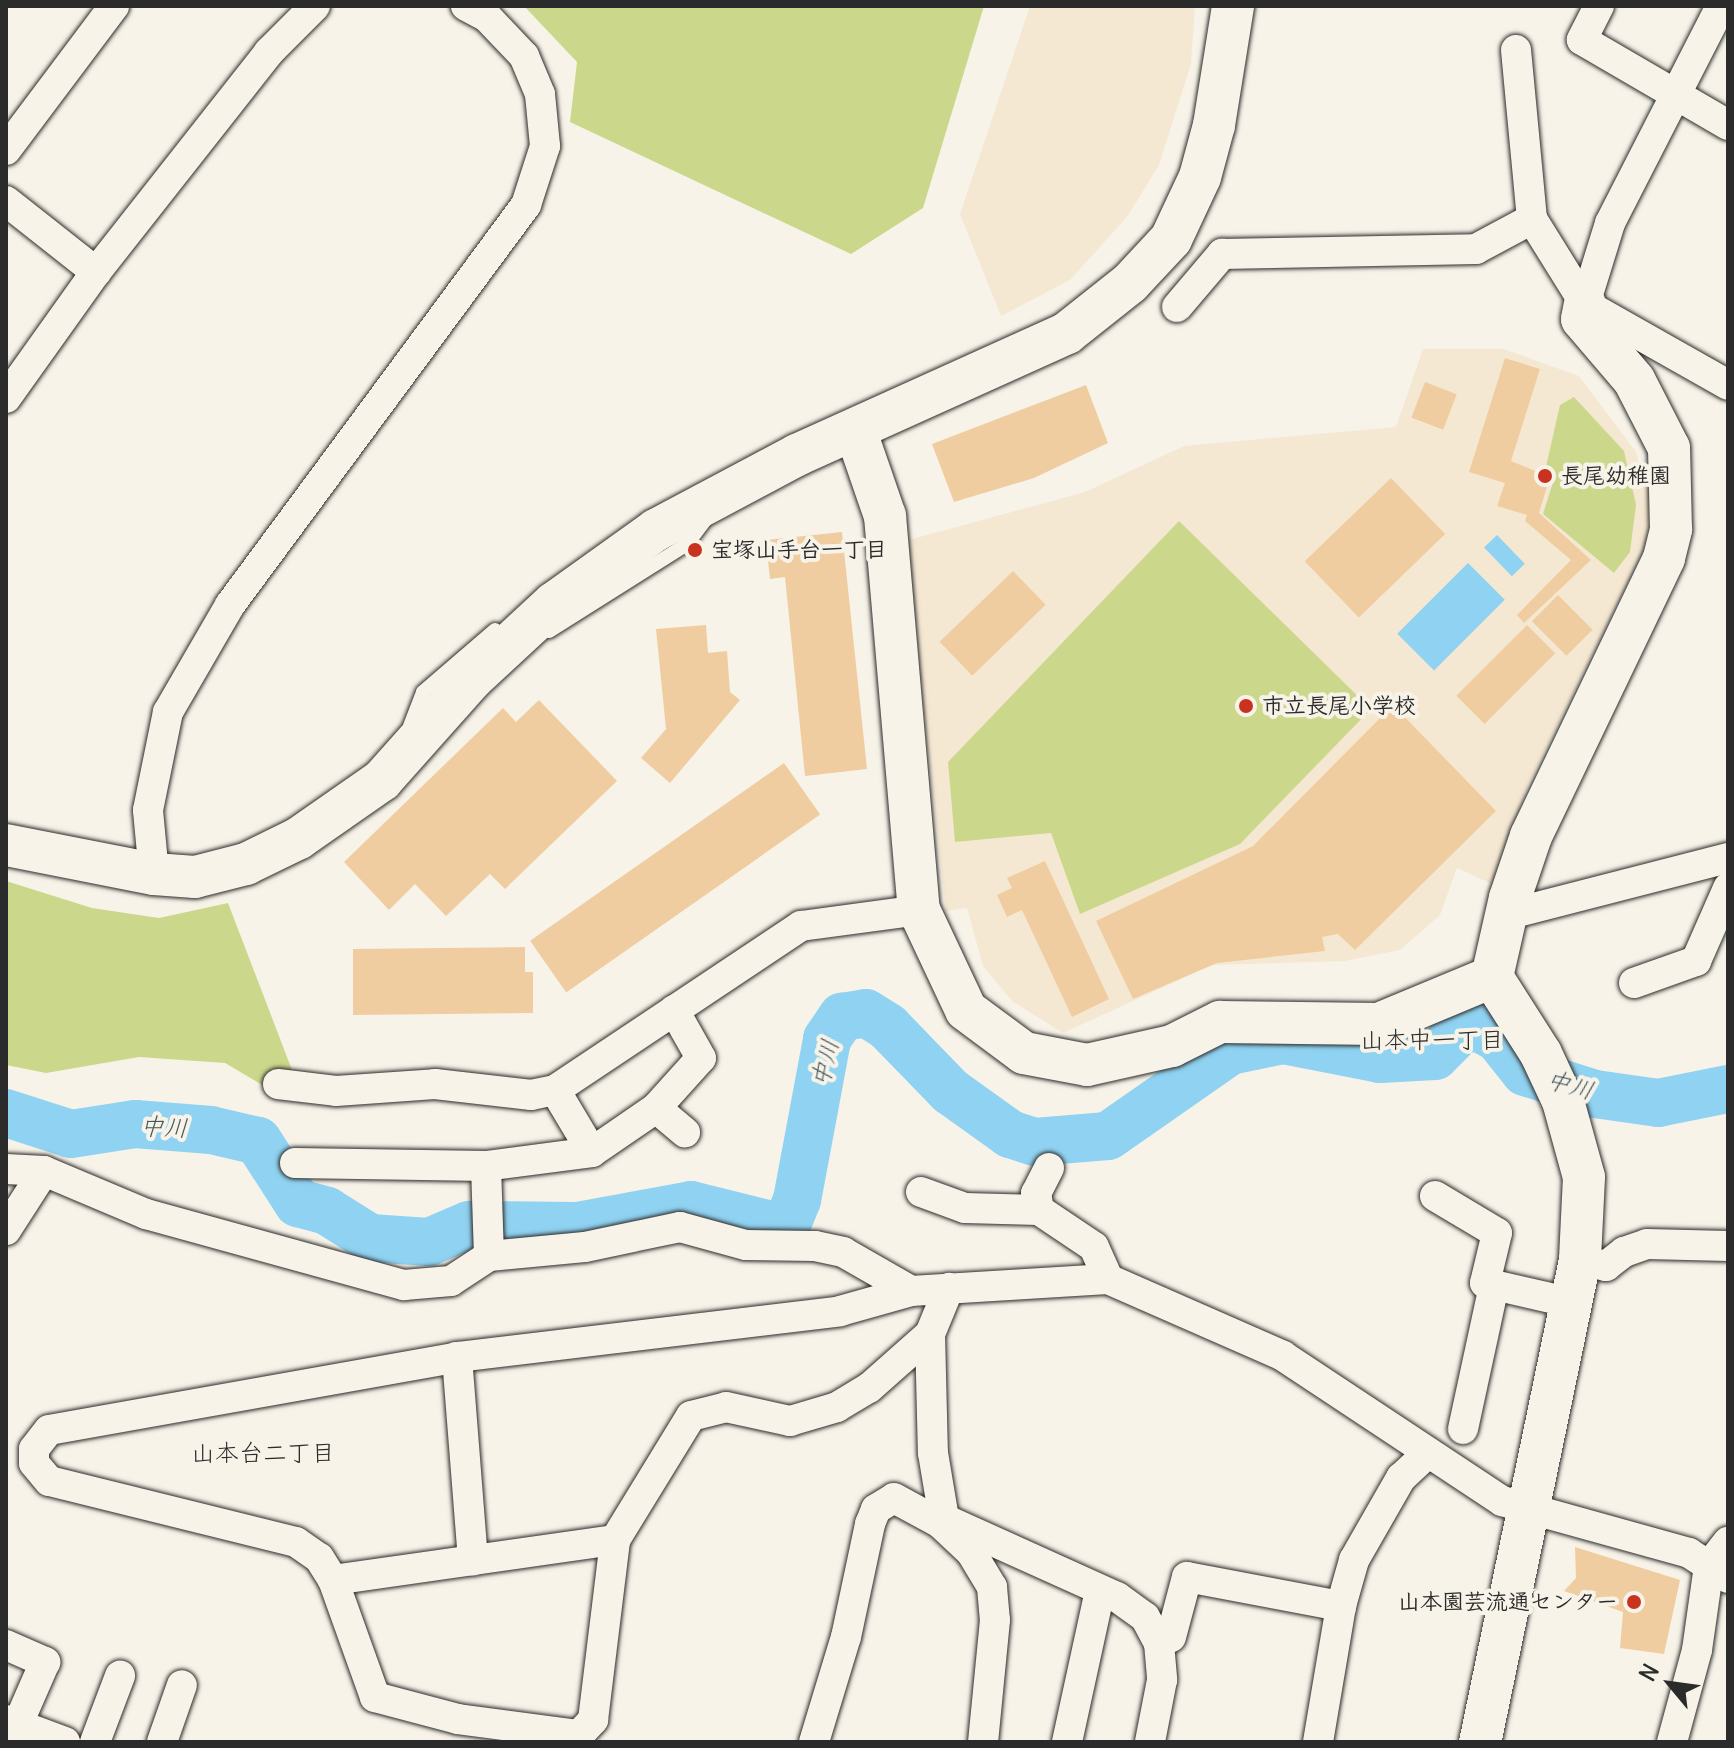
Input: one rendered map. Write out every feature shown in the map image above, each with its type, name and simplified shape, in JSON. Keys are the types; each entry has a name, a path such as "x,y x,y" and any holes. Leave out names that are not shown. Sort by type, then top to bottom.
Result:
{"street":[{"path":"6,150 114,6"},
{"path":"6,398 96,272 269,52 315,6"},
{"path":"154,874 148,810 168,712 230,605 526,205 545,146 540,94 524,56 487,17 466,6"},
{"path":"6,845 154,874 195,877 246,864 299,838 382,780 497,656 554,603 656,530 726,493 1067,333 1130,283 1171,239 1200,177 1214,125 1233,6"},
{"path":"1599,6 1582,40 1728,125"},
{"path":"1480,1742 1580,1260 1584,1177 1563,1101 1541,1054 1492,977 1506,915 1531,836 1664,558 1671,529 1669,448 1634,380 1582,319 1610,223 1721,6"},
{"path":"1516,50 1532,219 1585,304 1728,385"},
{"path":"6,201 96,272"},
{"path":"1177,307 1222,254 1476,249 1532,219"},
{"path":"856,432 885,516 919,910 966,1010 1024,1053 1087,1065 1172,1046 1220,1022 1379,1024 1492,977"},
{"path":"1506,915 1728,858"},
{"path":"1634,983 1696,961 1728,888"},
{"path":"278,1084 336,1091 435,1084 531,1095 555,1090 801,926 919,910"},
{"path":"295,1163 486,1166 592,1152 656,1108 701,1058 674,1010"},
{"path":"555,1090 592,1152"},
{"path":"656,1108 685,1132"},
{"path":"486,1166 489,1256"},
{"path":"1039,1210 1036,1193 1049,1168"},
{"path":"6,1169 44,1171 146,1214 377,1281 451,1281 489,1256 585,1247 680,1227 746,1245 815,1246 843,1252 911,1291"},
{"path":"6,1230 44,1171"},
{"path":"921,1192 965,1208 1039,1210 1094,1247 1108,1279"},
{"path":"1435,1196 1497,1233 1485,1283 1572,1303"},
{"path":"1580,1260 1606,1266 1624,1252 1647,1244 1728,1246"},
{"path":"930,1334 869,1388 808,1420 790,1421 726,1407 691,1416 615,1540 593,1720 577,1739 450,1731 375,1697 333,1580 319,1558 296,1542 49,1481 37,1470 34,1449 49,1430 457,1357 840,1311 911,1291 1108,1279 1283,1356 1502,1501 1689,1553 1718,1572"},
{"path":"1463,1429 1494,1286"},
{"path":"949,1288 930,1334 933,1453 942,1521 971,1552 992,1587 995,1620 983,1742"},
{"path":"457,1357 473,1560"},
{"path":"1318,1742 1341,1606 1354,1560 1377,1515 1401,1478 1428,1453"},
{"path":"814,1742 876,1509 894,1498 1132,1605 1159,1643 1162,1680 1150,1742"},
{"path":"333,1580 615,1540"},
{"path":"1672,1742 1728,1542"},
{"path":"1159,1643 1171,1637 1187,1577 1341,1606"},
{"path":"1067,1742 1100,1591"},
{"path":"6,1645 45,1662 11,1729 65,1742"},
{"path":"95,1742 120,1676"},
{"path":"162,1742 182,1685"}],"lane":[{"path":"497,656 548,632 687,544 726,493"},
{"path":"396,764 423,692 509,618 554,603"}],"shaded area":[{"path":"1030,6 1195,6 1191,64 1159,165 1127,217 1070,280 1001,316 960,214"},
{"name":"市立長尾小学校","path":"1423,349 1504,349 1579,376 1636,452 1650,499 1646,545 1528,785 1492,884 1457,868 1440,915 1400,950 1345,961 1212,965 1063,1033 1012,1001 983,966 967,908 946,911 905,541 1085,492 1184,446 1396,427"}],"green space":[{"path":"524,6 984,6 923,208 851,254 570,122 577,62"},
{"path":"1574,397 1624,451 1636,505 1630,552 1614,573 1543,514 1555,476 1545,471 1560,405"},
{"path":"1179,521 1371,709 1240,844 1080,914 1051,833 955,842 948,762"},
{"path":"6,881 92,908 159,918 228,903 292,1070 264,1086 225,1063 139,1057 46,1073 6,1065"}],"water":[{"path":"1497,535 1525,564 1512,576 1484,548"},
{"path":"1468,563 1505,600 1434,670 1397,634"}],"building":[{"path":"1505,358 1540,369 1511,461 1550,477 1539,513 1591,560 1524,623 1517,615 1571,560 1525,521 1527,515 1497,506 1505,483 1469,472"},
{"path":"1425,382 1457,394 1443,430 1411,417"},
{"path":"1086,385 1108,443 1034,478 954,502 932,444"},
{"path":"1391,478 1445,534 1359,617 1305,561"},
{"path":"842,532 867,769 805,776 785,577 770,579 766,540"},
{"path":"1013,571 1046,605 972,676 940,642"},
{"path":"1558,595 1593,630 1566,656 1532,621"},
{"path":"706,625 708,653 727,651 730,692 740,700 670,783 641,758 666,729 656,629"},
{"path":"1527,625 1555,653 1485,724 1456,696"},
{"path":"539,700 617,781 505,889 490,874 446,916 415,884 389,910 344,862 503,708 516,722"},
{"path":"1393,705 1496,811 1355,950 1338,934 1322,937 1325,951 1217,963 1133,999 1096,921 1253,846"},
{"path":"784,763 820,815 566,992 530,941"},
{"path":"1045,861 1109,999 1072,1017 1022,910 1007,917 997,895 1012,888 1007,878"},
{"path":"525,947 525,972 533,972 533,1013 353,1015 353,949"},
{"name":"山本園芸流通センター","path":"1575,1547 1680,1580 1664,1654 1620,1648 1623,1612 1564,1591 1576,1578"}],"waterway":[{"name":"中川","path":"6,1113 71,1134 135,1124 211,1130 258,1141 298,1203 327,1211 370,1238 429,1242 469,1225 577,1226 691,1205 771,1225 788,1222 797,1200 827,1039 842,1017 866,1013 888,1027 950,1091 1010,1134 1035,1142 1108,1136 1230,1051 1283,1040 1380,1059 1435,1056 1461,1030 1478,1027 1498,1038 1525,1072 1595,1094 1658,1103 1728,1089"}],"place":[{"name":"長尾幼稚園","path":"1545,476"},
{"name":"宝塚山手台一丁目","path":"695,550"},
{"name":"市立長尾小学校","path":"1246,706"},
{"name":"山本園芸流通センター","path":"1634,1602"}],"district":[{"name":"山本中一丁目","path":"1432,1040"},
{"name":"山本台二丁目","path":"263,1453"}]}
